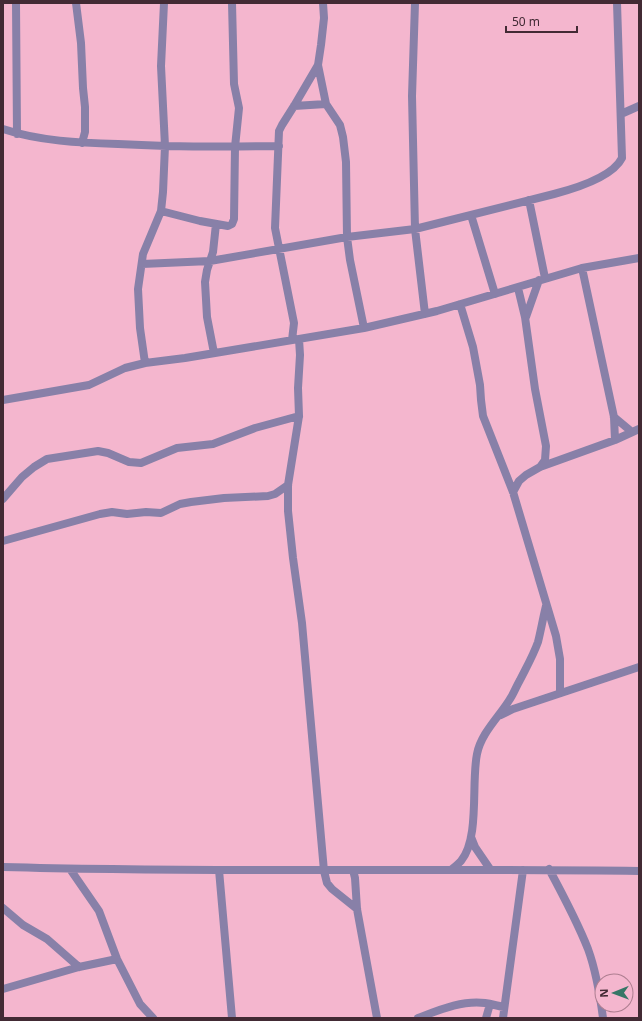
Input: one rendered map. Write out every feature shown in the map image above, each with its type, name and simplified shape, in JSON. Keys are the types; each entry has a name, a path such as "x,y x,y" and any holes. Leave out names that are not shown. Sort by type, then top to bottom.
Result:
{"street":[{"path":"16,3 17,134"},
{"path":"76,3 82,43 85,107 85,132 82,143"},
{"path":"145,363 140,328 138,290 142,264 150,236 161,211 165,146 162,66 164,3"},
{"path":"161,211 228,226 232,224 234,219 235,147 239,108 234,84 232,3"},
{"path":"323,3 324,18 318,65 326,104 340,124 343,136 346,162 347,237 364,328"},
{"path":"415,3 412,96 415,229 424,314"},
{"path":"142,264 210,261 347,237 415,229 554,194 585,184 601,176 619,163 622,158 617,3"},
{"path":"318,65 279,131 275,228 300,355 298,388 299,416 288,485 288,511 302,623 324,870 327,883 332,889 357,908"},
{"path":"294,106 326,104"},
{"path":"621,114 639,106"},
{"path":"3,129 17,134 82,143 165,146 279,146"},
{"path":"525,317 542,279 529,200"},
{"path":"471,216 495,294"},
{"path":"214,353 206,317 205,282 216,224"},
{"path":"3,400 89,385 125,368 145,363 185,358 364,328 424,314 518,288 542,279 582,268 639,258"},
{"path":"582,268 614,417 615,440"},
{"path":"518,288 525,317 535,389 546,446 544,460 540,467"},
{"path":"460,304 473,347 480,385 483,416 513,492 556,636 560,659 560,693"},
{"path":"3,499 22,477 47,459 98,451 128,462 141,463 177,448 213,444 255,428 299,416"},
{"path":"614,417 635,430"},
{"path":"513,492 519,481 540,467 615,440 635,430"},
{"path":"3,541 100,514 112,512 127,514 146,512 161,513 180,504 191,502 224,498 268,496 275,494 288,485"},
{"path":"452,869 461,862 470,836 474,806 476,754 479,745 484,735 511,698 531,659 538,642 546,605"},
{"path":"500,715 513,709 639,667"},
{"path":"561,682 574,688"},
{"path":"470,836 475,847 490,869"},
{"path":"3,867 219,870 549,869 639,871"},
{"path":"70,869 99,911 117,959 140,1004 153,1018"},
{"path":"549,869 574,915 588,950 600,997 603,1018"},
{"path":"219,870 232,1018"},
{"path":"353,870 357,908 377,1018"},
{"path":"503,1018 523,870"},
{"path":"4,909 23,925 47,939 79,967"},
{"path":"3,989 79,967 117,959"},
{"path":"418,1018 457,1005 476,1002 504,1007"},
{"path":"486,1018 490,1004"}]}
